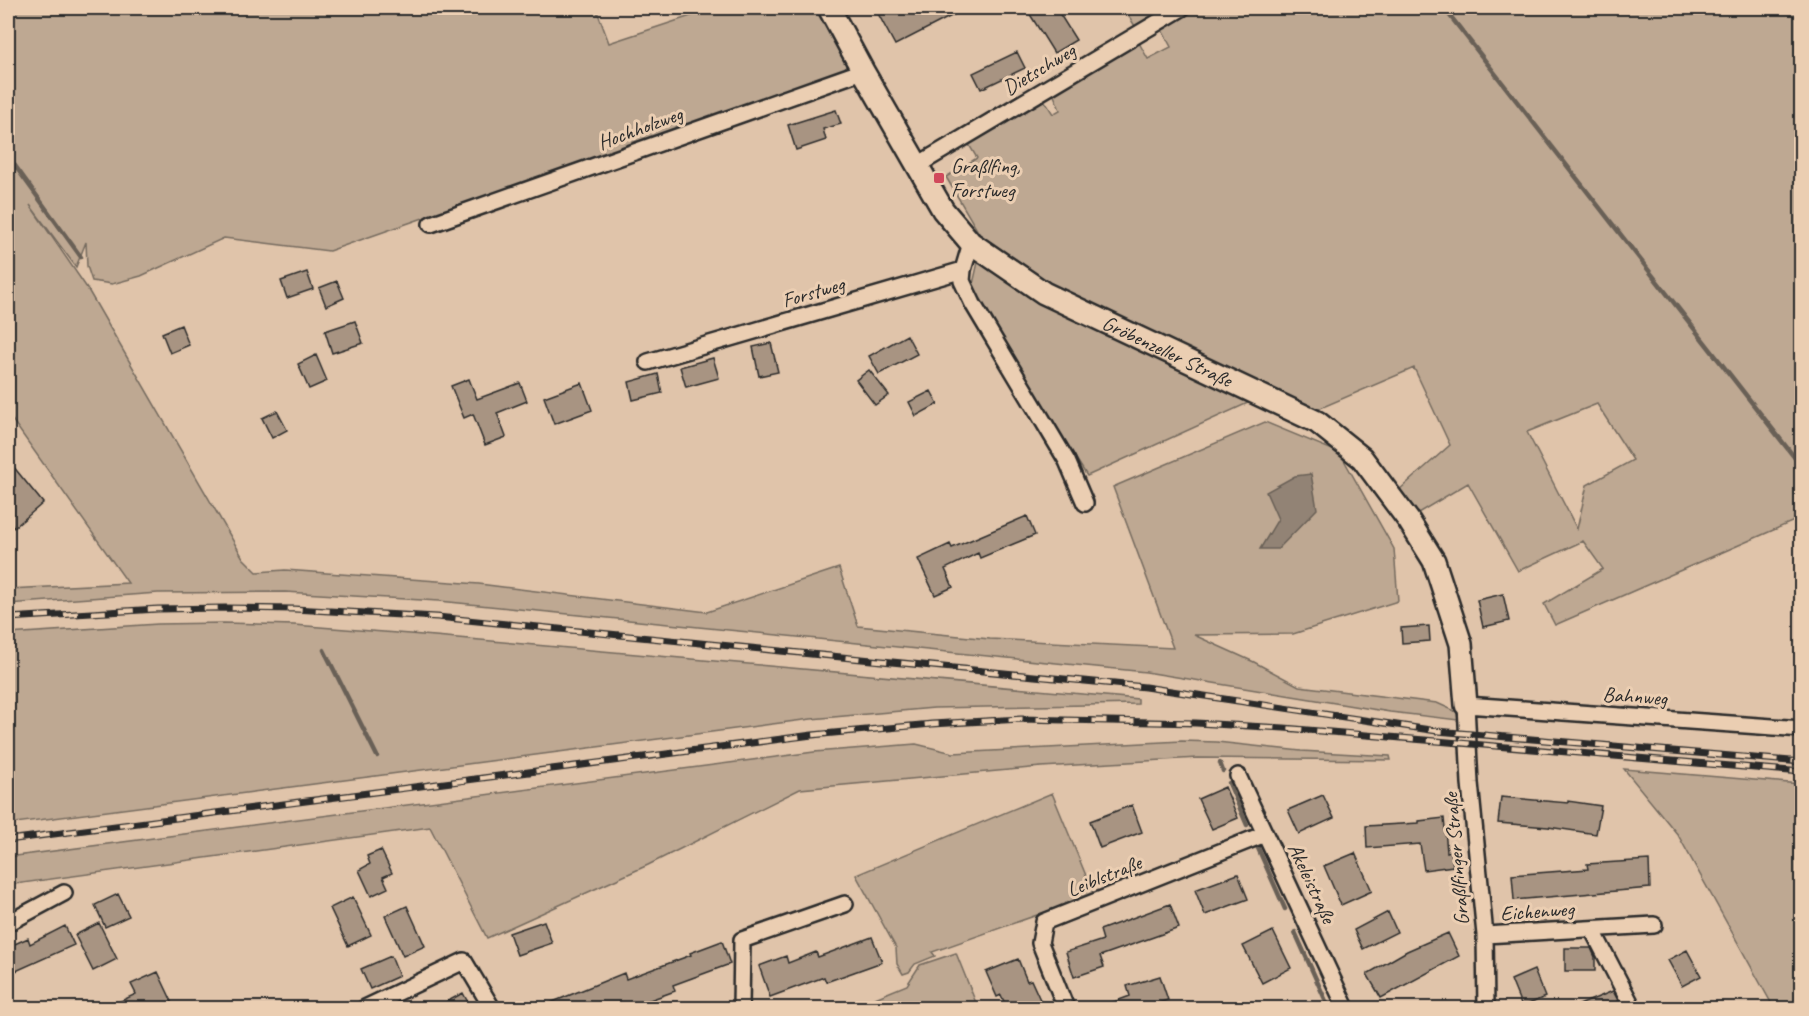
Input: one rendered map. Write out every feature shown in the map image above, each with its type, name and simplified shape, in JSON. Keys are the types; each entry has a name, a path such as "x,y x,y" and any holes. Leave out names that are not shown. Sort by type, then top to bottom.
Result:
{"street":[{"name":"Gröbenzeller Straße","path":"829,8 916,166 943,210 971,243 1044,293 1317,422 1362,458 1409,521 1434,561 1461,644 1466,705"},
{"name":"Dietschweg","path":"916,166 1182,8"},
{"name":"Hochholzweg","path":"431,224 863,71"},
{"path":"971,243 962,281 973,304 1067,461 1085,503"},
{"name":"Forstweg","path":"648,362 963,270"},
{"name":"Bahnweg","path":"1466,705 1802,729"},
{"name":"Graßlfinger Straße","path":"1466,705 1470,783 1485,935 1486,1008"},
{"name":"Akeleistraße","path":"1238,776 1346,1008"},
{"name":"Leiblstraße","path":"1066,1008 1040,943 1044,922 1265,834"},
{"path":"8,923 64,893"},
{"path":"741,1008 742,940 845,904"},
{"name":"Eichenweg","path":"1485,935 1654,925"},
{"name":"Eichenweg","path":"1592,929 1633,1008"},
{"path":"365,1008 464,961 492,1008"}],"shaded area":[{"path":"8,8 596,8 609,43 715,8 818,8 847,64 843,71 329,251 224,238 141,276 112,284 92,281 87,266 86,242 76,267 30,205 87,288 243,558 257,572 285,570 479,584 707,612 839,568 858,626 990,639 1173,648 1113,487 1265,422 1340,453 1394,549 1398,601 1293,634 1194,635 1254,662 1299,686 1437,703 1457,712 1458,720 1390,712 1146,672 439,601 285,592 158,593 8,604 8,589 128,583 8,414"},
{"path":"1124,8 1171,8 1136,28"},
{"path":"1195,8 1801,8 1801,518 1555,625 1544,604 1603,569 1583,541 1518,571 1468,483 1418,513 1399,490 1450,445 1414,368 1316,410 1272,392 1087,476 971,293 983,240 946,177 977,158 968,143 1043,98 1053,114 1060,110 1053,93 1138,41 1148,59 1171,47 1161,28","holes":["1597,404 1633,460 1587,485 1577,529 1527,432"]},
{"path":"1311,474 1317,509 1278,549 1260,549 1278,519 1266,492 1295,476"},
{"path":"158,624 294,625 435,636 1138,699 1138,704 934,708 811,719 8,824 8,634"},
{"path":"1182,741 1390,756 1391,760 1198,758 1041,767 800,789 648,865 487,938 430,827 8,885 8,857 814,752 916,744 953,753"},
{"path":"1624,769 1801,784 1801,1008 1774,1008 1678,835"},
{"path":"1052,793 1094,895 932,952 935,956 915,964 909,972 903,974 897,964 896,948 856,875"},
{"path":"956,953 978,1008 865,1008 863,1003 907,985 920,965"}],"building":[{"path":"875,8 967,8 895,45"},
{"path":"1026,8 1056,8 1076,40 1054,53"},
{"path":"1017,52 1025,68 981,89 973,73"},
{"path":"836,110 841,124 823,129 826,140 796,150 788,125"},
{"path":"307,272 313,289 287,298 281,281"},
{"path":"337,281 344,298 326,306 319,288"},
{"path":"355,321 363,343 332,353 325,331"},
{"path":"181,325 189,345 170,353 162,333"},
{"path":"907,335 917,354 879,374 869,356"},
{"path":"771,343 778,372 759,376 753,347"},
{"path":"316,355 327,381 309,389 298,364"},
{"path":"713,358 719,378 686,387 680,367"},
{"path":"869,370 889,395 875,405 856,380"},
{"path":"658,374 662,393 633,400 629,382"},
{"path":"469,379 477,399 520,383 527,401 497,413 506,437 485,445 473,414 464,418 451,386"},
{"path":"582,383 592,410 554,424 544,397"},
{"path":"931,391 938,404 916,416 909,402"},
{"path":"277,411 287,430 272,438 262,418"},
{"path":"8,460 43,503 14,528 8,519"},
{"path":"1027,516 1035,535 980,558 978,553 945,569 953,587 935,595 918,559 950,544 952,548"},
{"path":"1503,594 1509,621 1483,627 1477,600"},
{"path":"1429,626 1430,641 1402,643 1401,628"},
{"path":"1225,787 1238,818 1212,829 1198,799"},
{"path":"1323,795 1334,818 1299,834 1288,810"},
{"path":"1501,797 1568,803 1568,801 1601,806 1596,834 1498,823"},
{"path":"1132,805 1142,832 1100,848 1090,821"},
{"path":"1444,818 1447,852 1451,851 1453,866 1424,870 1420,844 1367,848 1366,826 1419,823 1419,821"},
{"path":"381,850 392,873 383,877 388,888 371,896 359,870 370,864 367,856"},
{"path":"1355,853 1372,891 1341,905 1324,866"},
{"path":"1649,860 1650,888 1514,900 1512,875 1588,869 1587,864"},
{"path":"1238,874 1248,899 1205,915 1195,890"},
{"path":"118,894 129,916 105,927 95,905"},
{"path":"353,897 371,935 348,946 330,908"},
{"path":"1170,904 1179,928 1100,956 1104,967 1074,977 1066,952 1103,940 1100,930"},
{"path":"407,906 425,946 403,956 385,916"},
{"path":"1388,912 1397,932 1363,949 1354,930"},
{"path":"544,921 552,943 517,955 509,933"},
{"path":"99,923 117,959 93,971 75,935"},
{"path":"65,926 74,945 16,971 8,947 28,938 30,944"},
{"path":"1273,931 1291,968 1262,983 1243,946"},
{"path":"1448,933 1459,956 1381,998 1367,974 1407,951"},
{"path":"872,937 882,962 826,982 824,977 770,997 759,966 786,956 788,963 816,952 818,957"},
{"path":"722,941 730,964 673,985 675,991 636,1005 638,1008 606,1008 604,1004 594,1008 538,1008 624,973 626,979"},
{"path":"1565,948 1591,948 1595,957 1595,971 1565,971"},
{"path":"1687,950 1701,976 1682,986 1668,960"},
{"path":"391,956 399,976 370,989 361,969"},
{"path":"1018,959 1027,981 1031,980 1042,1004 1032,1008 1007,1008 1001,995 997,997 986,972"},
{"path":"1534,970 1545,997 1522,1007 1511,980"},
{"path":"158,972 175,1008 106,1008 136,994 131,984"},
{"path":"1160,976 1168,1000 1142,1008 1100,1008 1130,996 1127,986"},
{"path":"1613,991 1622,1008 1572,1008"},
{"path":"463,993 471,1008 435,1008"}],"waterway":[{"path":"1444,8 1802,467"},
{"path":"8,156 81,257"},
{"path":"324,650 377,756"},
{"path":"1220,763 1223,771"},
{"path":"1229,783 1247,825"},
{"path":"1258,848 1285,909"},
{"path":"1295,932 1329,1008"}],"railway":[{"path":"8,618 158,609 225,608 294,609 437,617 1145,687 1437,731 1802,762"},
{"path":"8,840 812,735 932,724 1021,719 1196,723 1284,728 1802,772"}],"place":[{"name":"Graßlfing, Forstweg","path":"939,178"}]}
